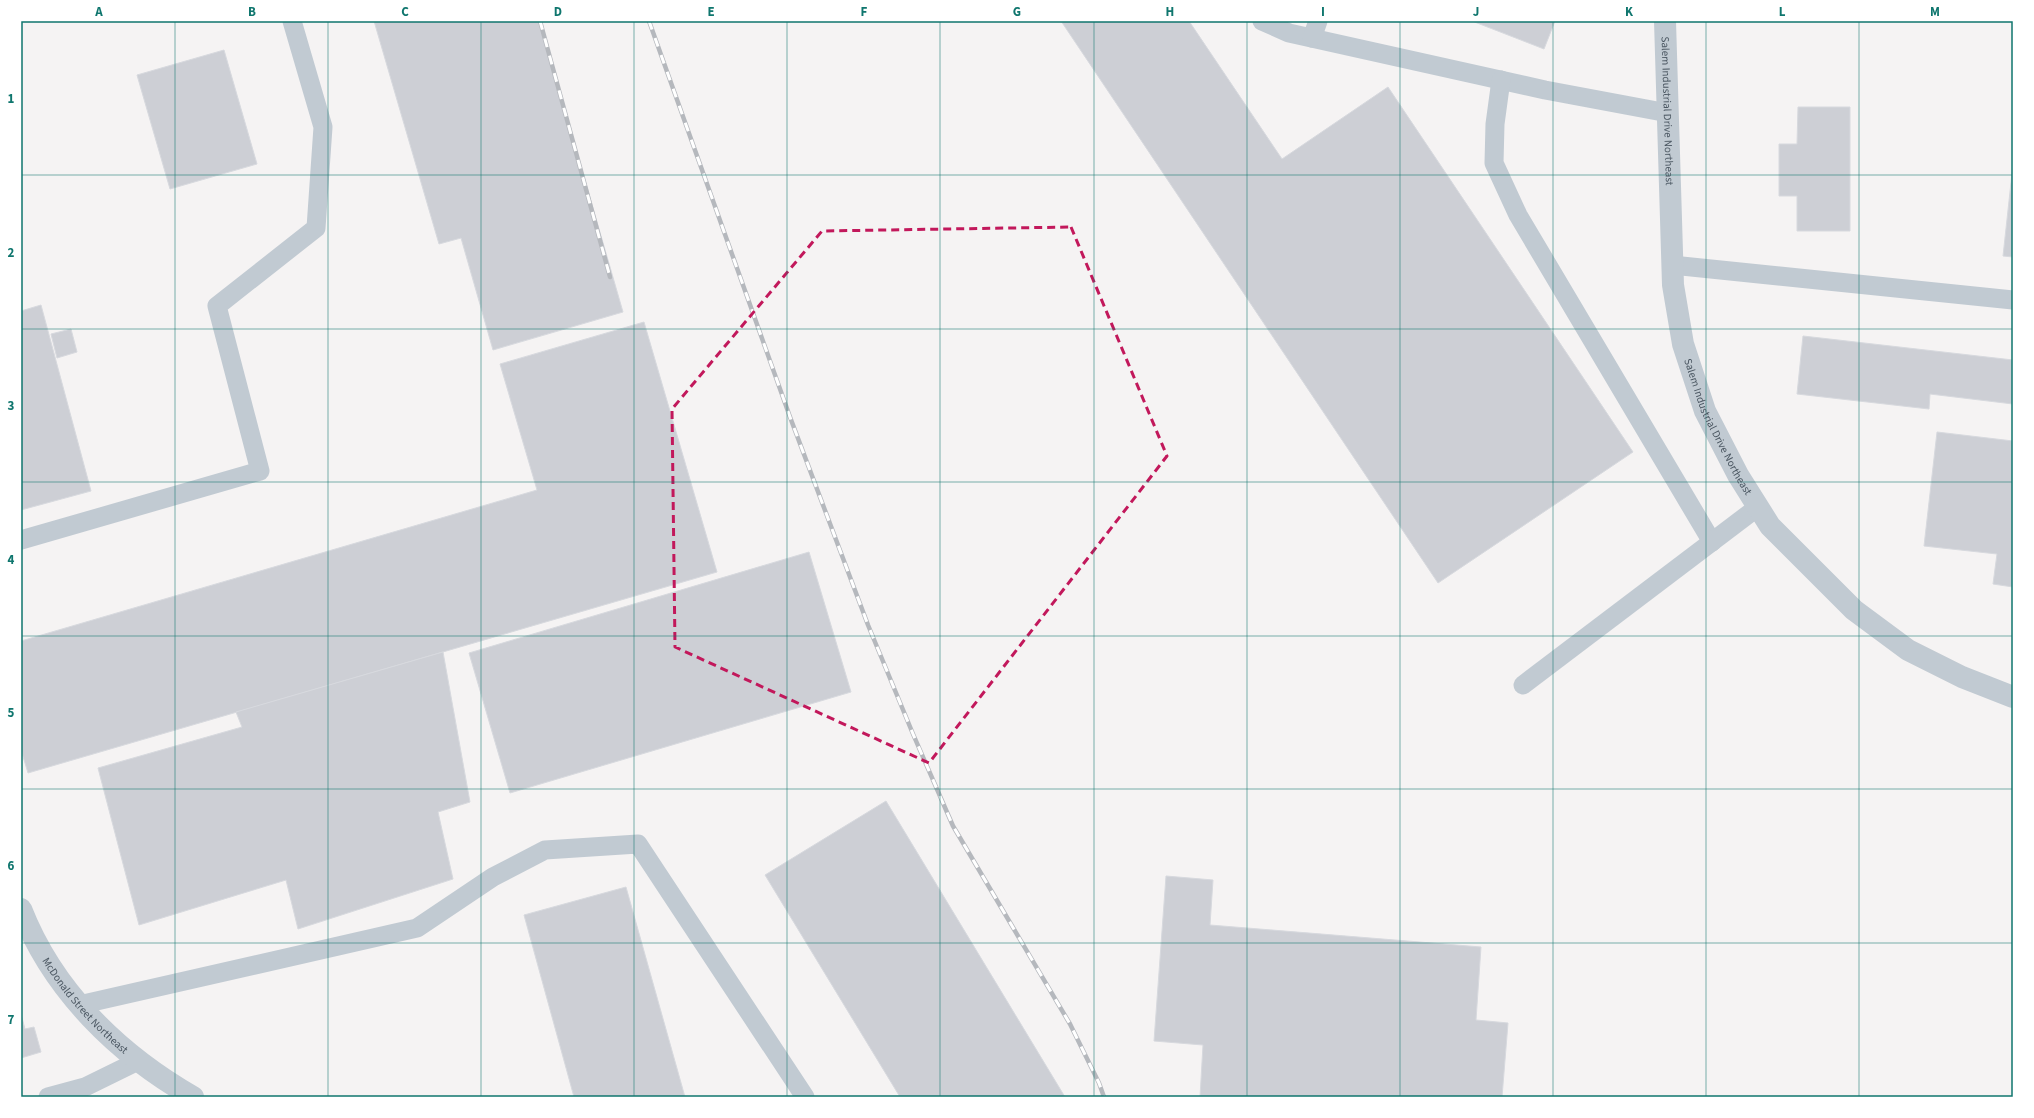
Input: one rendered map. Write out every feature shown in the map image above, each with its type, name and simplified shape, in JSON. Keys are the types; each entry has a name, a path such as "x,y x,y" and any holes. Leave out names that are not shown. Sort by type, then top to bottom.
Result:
{"street":[{"name":"Salem Industrial Drive Northeast","path":"1665,21 1673,285 1683,344 1705,411 1738,475 1770,526 1854,610 1908,650 1962,677 2013,697"},
{"name":"McDonald Street Northeast","path":"21,909 28,928 50,967 79,1005 105,1034 138,1061 170,1084 193,1097"}],"lane":[{"path":"21,540 260,471 217,306 316,228 323,127 292,21"},
{"path":"1262,21 1289,33 1501,80 1668,113"},
{"path":"1312,38 1318,21"},
{"path":"1501,80 1494,124 1494,163 1518,215 1712,542"},
{"path":"1672,265 2013,300"},
{"path":"1523,685 1758,507"},
{"path":"79,1005 417,928 492,877 545,850 638,844 806,1097"},
{"path":"48,1097 85,1087 138,1061"}],"highlighted area":[{"path":"1071,227 1167,456 929,763 675,647 672,409 822,231"}],"building":[{"path":"374,21 539,21 623,312 493,350 461,238 439,244"},
{"path":"1061,21 1189,21 1282,159 1388,87 1633,452 1438,583"},
{"path":"1472,21 1555,21 1544,49"},
{"path":"224,50 257,164 170,189 137,75"},
{"path":"1798,107 1850,107 1850,231 1797,231 1797,196 1779,196 1779,144 1797,144"},
{"path":"2013,164 2013,257 2003,256"},
{"path":"41,305 91,491 21,510 21,311"},
{"path":"644,322 717,572 28,773 21,750 21,641 537,490 500,364"},
{"path":"71,329 77,352 57,358 51,334"},
{"path":"1803,336 2013,360 2013,404 1930,394 1929,409 1797,394"},
{"path":"1937,432 2013,441 2013,587 1993,584 1997,554 1924,546"},
{"path":"809,552 851,692 510,793 469,653"},
{"path":"443,652 470,802 438,812 453,879 298,929 286,880 139,925 98,768 242,727 236,712"},
{"path":"886,801 1065,1097 900,1097 765,875"},
{"path":"1166,876 1213,880 1210,925 1481,947 1476,1020 1508,1023 1502,1097 1200,1097 1203,1045 1154,1041"},
{"path":"626,887 685,1097 574,1097 524,915"},
{"path":"21,1014 25,1029 34,1027 41,1052 21,1058"}],"railway":[{"path":"540,21 610,277"},
{"path":"649,21 790,417 868,625 913,734 953,826 1070,1024 1099,1083 1104,1097"}]}
